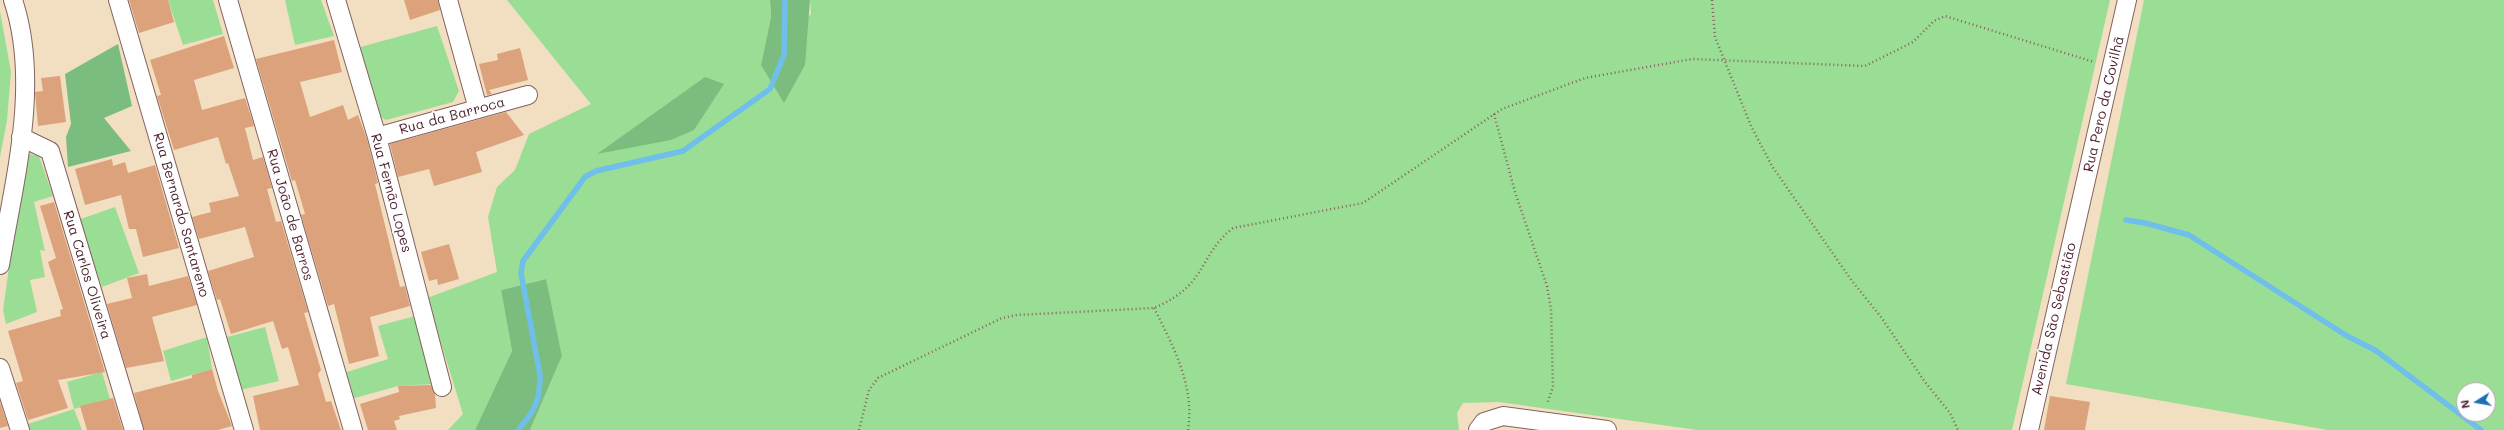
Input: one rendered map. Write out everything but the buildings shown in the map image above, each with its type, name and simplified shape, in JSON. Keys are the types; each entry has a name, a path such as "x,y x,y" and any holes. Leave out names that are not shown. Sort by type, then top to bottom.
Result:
{"street":[{"path":"0,265 21,137 26,74 22,26 13,0"},
{"name":"Rua Bernardo Santareno","path":"118,0 244,430"},
{"name":"Rua João de Barros","path":"228,0 353,430"},
{"name":"Rua Fernão Lopes","path":"336,0 377,137 442,387"},
{"path":"448,0 478,109"},
{"name":"Rua Pero da Covilhã","path":"2080,208 2127,0"},
{"name":"Rua da Barroca","path":"377,137 528,95"},
{"name":"Rua Carlos Oliveira","path":"21,137 50,151 134,430"},
{"name":"Avenida São Sebastião","path":"2029,430 2080,208"},
{"path":"0,368 20,430"},
{"path":"1478,430 1484,422 1503,416 1607,430"}],"path":[{"path":"1712,0 1714,31 1724,60 1751,126 1772,166 1852,281 1881,317 1925,382 1950,413 1958,430"},
{"path":"858,430 869,390 878,378 1002,318 1017,315 1154,308 1173,299 1192,282 1206,256 1222,236 1233,228 1362,203 1502,109 1585,78 1692,59 1865,66 1913,42 1934,22 1945,16 2073,57 2112,66"},
{"path":"1494,114 1514,192 1547,286 1551,309 1553,387 1539,421"},
{"path":"1154,308 1176,353 1185,377 1190,418 1188,430"}],"green space":[{"path":"168,0 213,0 223,34 183,45"},
{"path":"285,0 321,0 334,36 295,45"},
{"path":"507,0 770,0 771,17 761,65 811,14 810,0 2110,0 2012,430 1697,430 1499,402 1463,403 1457,413 1459,430 530,430 562,356 545,279 501,290 512,351 475,430 448,430 463,414 427,298 497,272 488,217 497,187 515,170 529,134 591,104"},
{"path":"770,0 810,0 805,65 784,103 761,65 771,17"},
{"path":"2144,0 2504,0 2504,430 2328,430 2066,384"},
{"path":"0,11 11,72 7,120 0,157"},
{"path":"437,26 459,91 453,102 386,120 381,117 357,48"},
{"path":"118,44 132,106 104,118 131,151 68,167 66,137 71,124 65,74"},
{"path":"705,77 724,84 694,130 671,140 597,154"},
{"path":"25,153 39,156 53,196 34,202 45,251 40,250 45,277 30,280 37,312 6,324 3,310"},
{"path":"115,207 139,273 102,287 78,220"},
{"path":"546,279 562,356 530,430 475,430 512,351 501,290"},
{"path":"415,316 434,384 398,386 351,399 344,373 388,359 378,326"},
{"path":"265,327 279,381 240,390 227,337"},
{"path":"207,337 212,369 171,381 163,351"},
{"path":"102,372 110,399 74,409 67,382"},
{"path":"74,409 82,430 30,430 28,424"}],"waterway":[{"path":"518,430 529,417 538,399 540,384 540,375 521,273 523,261 585,177 596,171 683,151 770,89 784,55 785,0"},
{"path":"2126,220 2145,223 2189,235 2347,336 2375,350 2481,430"}]}
